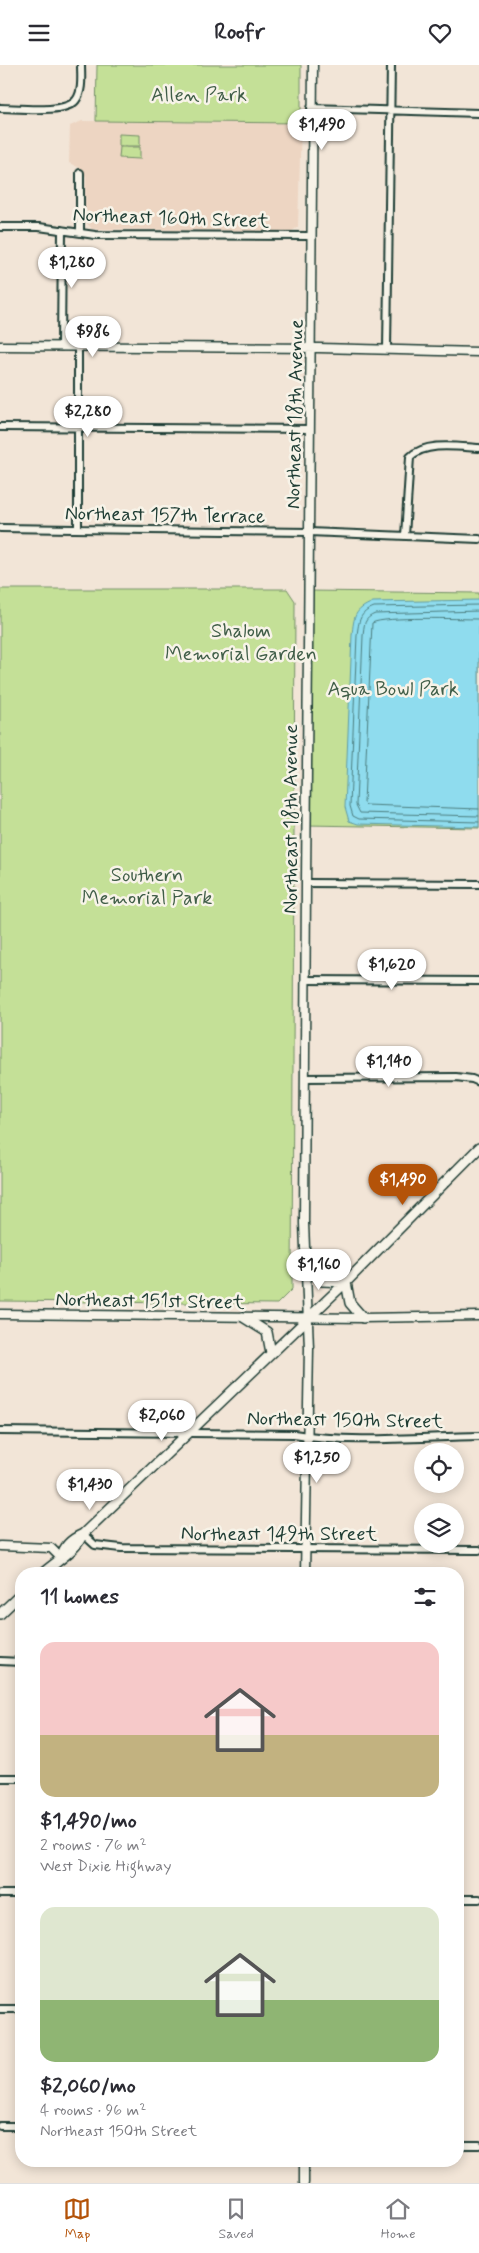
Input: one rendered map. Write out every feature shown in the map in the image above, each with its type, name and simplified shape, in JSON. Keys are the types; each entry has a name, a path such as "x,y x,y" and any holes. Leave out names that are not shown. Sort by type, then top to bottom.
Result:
{"main road":[{"path":"50,1567 61,1557 63,1550 75,1537 83,1534 346,1282 479,1148"},
{"path":"305,1257 314,1274 322,1281 346,1282"},
{"path":"346,1282 350,1303 363,1318"},
{"path":"243,1317 267,1332 271,1353"},
{"path":"0,1614 15,1599"}],"street":[{"path":"0,108 59,108 73,103 80,93 81,65"},
{"name":"Northeast 18th Avenue","path":"305,1567 308,1317 305,1294 305,980 313,65"},
{"path":"387,349 391,65"},
{"path":"312,108 479,113"},
{"path":"80,173 80,233"},
{"name":"Northeast 160th Street","path":"0,227 39,227 95,235 311,236"},
{"path":"60,347 62,230"},
{"path":"0,346 479,351"},
{"path":"78,347 78,529"},
{"path":"0,427 310,429"},
{"path":"405,536 409,462 415,453 432,448 479,448"},
{"name":"Northeast 157th Terrace","path":"0,528 309,532 479,539"},
{"path":"306,883 479,884"},
{"path":"305,980 479,981"},
{"path":"305,1077 456,1077 479,1082"},
{"name":"Northeast 151st Street","path":"0,1314 363,1318 479,1316"},
{"name":"Northeast 150th Street","path":"0,1431 294,1434 307,1437 479,1436"},
{"name":"Northeast 149th Street","path":"83,1534 94,1545 121,1548 479,1550"},
{"path":"0,1546 51,1548 61,1557"},
{"path":"0,1661 15,1662"},
{"path":"0,1778 15,1778"},
{"path":"0,1894 15,1895"},
{"path":"464,1899 479,1899"},
{"path":"0,2009 15,2009"},
{"path":"0,2126 15,2126"},
{"path":"464,2145 479,2145"},
{"path":"304,2167 304,2183"}],"shaded area":[{"path":"82,121 301,123 298,227 292,231 92,229 87,223 85,214 86,177 82,169 69,163 70,126"}],"green space":[{"name":"Allen Park","path":"97,65 301,65 301,123 96,121"},
{"path":"119,134 140,135 140,146 119,146"},
{"path":"120,147 140,147 140,159 119,158"},
{"name":"Southern Memorial Park","path":"0,589 287,589 295,601 292,1289 277,1304 0,1301"},
{"name":"Aqua Bowl Park","path":"308,591 479,593 479,828 306,825"}],"water":[{"name":"Aqua Bowl Park","path":"479,600 479,827 358,824 349,821 345,807 352,635 356,614 373,602"}],"park label":[{"name":"Shalom Memorial Garden","path":"241,642"}]}
